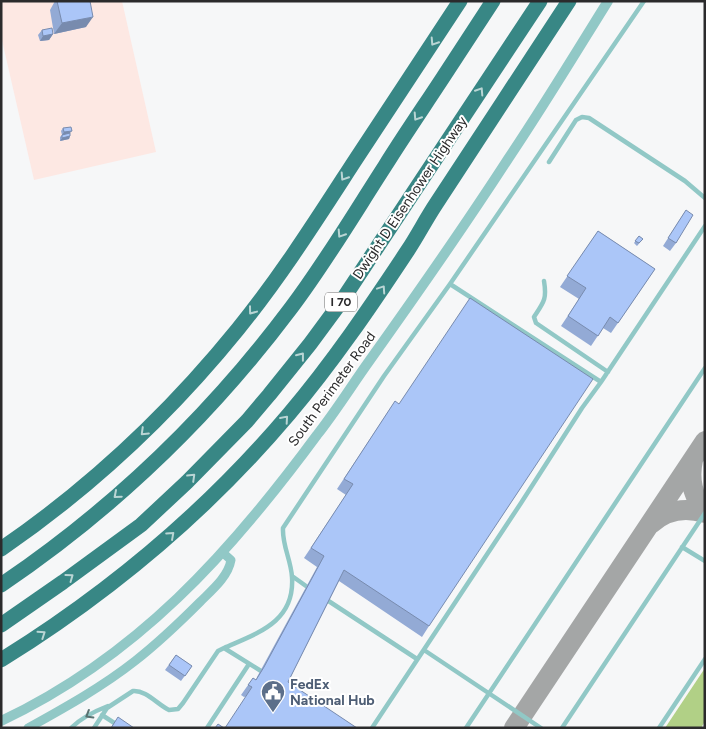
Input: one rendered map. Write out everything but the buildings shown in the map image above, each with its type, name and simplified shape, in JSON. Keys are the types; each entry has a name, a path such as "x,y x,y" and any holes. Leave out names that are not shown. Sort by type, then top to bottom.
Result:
{"highway":[{"path":"1,549 53,511 114,460 168,408 233,336 291,257 460,1"},
{"name":"Dwight D Eisenhower Highway","path":"1,625 141,525 247,421 288,373 332,314 541,1"},
{"path":"1,660 70,615 149,554 197,511 289,414 330,362 410,248 434,207 569,1"},
{"name":"I 70","path":"1,585 62,542 138,477 190,427 242,370 290,308 325,258 493,2"}],"street":[{"name":"South Perimeter Road","path":"1,721 73,682 126,644 173,603 202,574 267,501 318,434 429,276 510,157 608,1"},
{"path":"28,728 134,663 161,640 226,574 230,568 231,560 222,552"}],"lane":[{"path":"94,728 110,706 136,690 169,710 178,709 218,651 261,632 279,618 290,599 292,576 282,537 283,528 384,376 450,284 644,1"},
{"path":"549,162 576,120 582,116 589,118 685,181 705,198"},
{"path":"372,728 560,446 582,408 705,226"},
{"path":"544,281 546,294 542,305 534,317 536,323 608,372"},
{"path":"450,284 601,382"},
{"path":"466,728 705,368"},
{"path":"562,728 705,513"},
{"path":"682,547 705,562"},
{"path":"292,576 306,586"},
{"path":"327,600 417,660"},
{"path":"224,648 261,671"},
{"path":"424,650 541,728"},
{"path":"659,728 705,659"},
{"path":"207,728 249,664"},
{"path":"71,728 98,710 110,706"},
{"path":"102,715 122,728"}],"shaded area":[{"path":"1,1 122,1 156,152 34,180 1,36"}],"green space":[{"path":"705,668 704,723 701,728 665,728"}],"taxiway":[{"path":"514,728 705,441"},
{"path":"693,460 691,474 694,493 705,511"},
{"path":"651,524 657,519 676,511 690,510 705,513"}],"place":[{"name":"FedEx National Hub","path":"273,713"}]}
